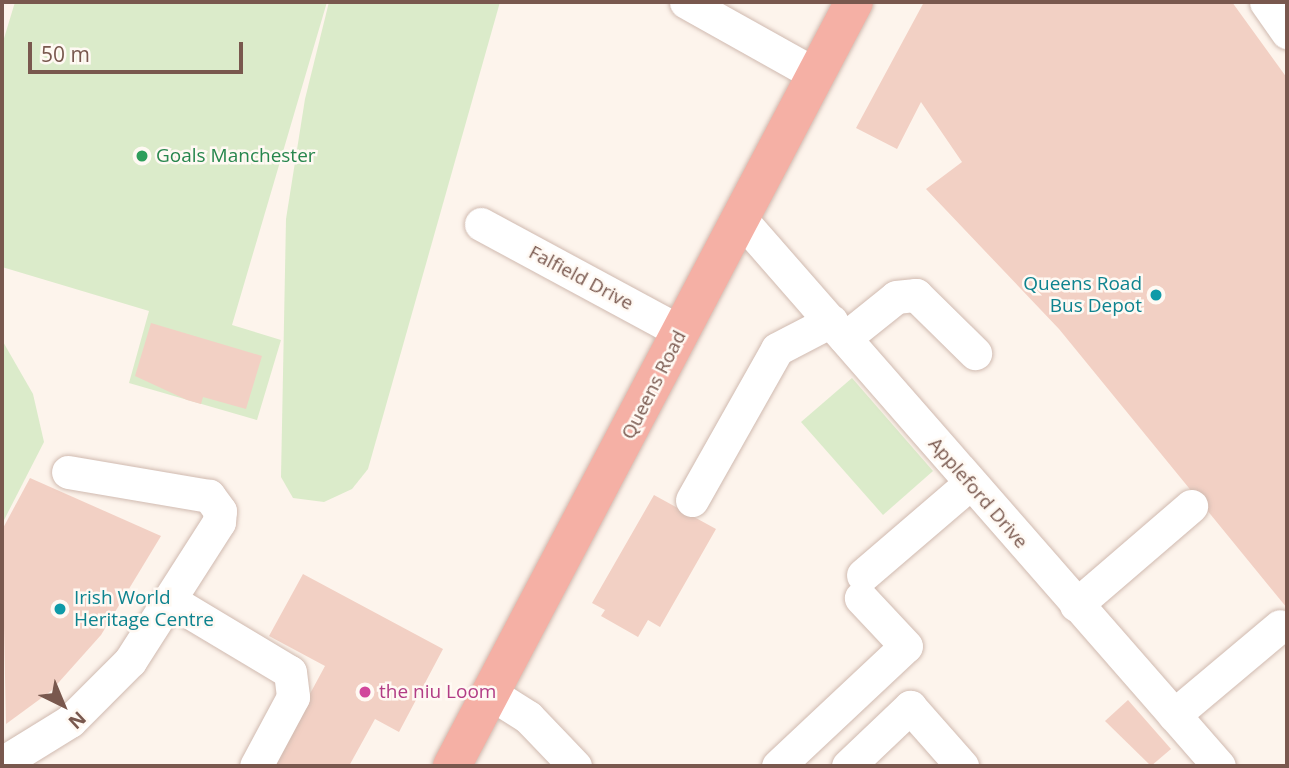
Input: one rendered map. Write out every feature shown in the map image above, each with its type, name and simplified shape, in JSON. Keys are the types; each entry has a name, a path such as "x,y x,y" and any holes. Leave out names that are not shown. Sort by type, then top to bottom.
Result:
{"highway":[{"name":"Queens Road","path":"452,766 739,217 855,2"}],"street":[{"path":"686,2 815,74"},
{"path":"1266,2 1287,32"},
{"name":"Appleford Drive","path":"739,217 969,484 1219,766"},
{"name":"Falfield Drive","path":"481,224 681,332"},
{"path":"692,500 776,349 838,329 896,297 916,295 975,352"},
{"path":"2,763 39,757 99,694 173,602 219,522 216,501 68,472"},
{"path":"778,766 878,673 914,654 862,587 969,484"},
{"path":"1076,605 1191,506"},
{"path":"173,602 290,672 293,697 256,766"},
{"path":"1174,715 1280,626"},
{"path":"878,673 907,710 962,766"},
{"path":"490,694 527,717 575,766"},
{"path":"848,766 907,710"}],"green space":[{"name":"Goals Manchester","path":"15,2 327,2 232,325 281,340 257,420 129,383 149,311 2,267 2,45"},
{"path":"329,2 500,2 368,469 352,489 324,502 293,498 281,477 286,219 305,99"},
{"path":"2,340 33,394 44,442 2,524"},
{"path":"852,378 933,471 883,515 801,422"}],"building":[{"name":"Queens Road Bus Depot","path":"924,2 1232,2 1287,78 1287,608 1059,329 926,189 962,162 921,102 897,149 856,128"},
{"path":"151,323 262,356 246,409 203,397 201,404 187,400 135,376"},
{"name":"Irish World Heritage Centre","path":"30,478 161,536 101,635 51,691 6,724 2,530"},
{"path":"654,495 716,529 660,627 648,620 638,637 601,616 605,610 592,603"},
{"name":"the niu Loom","path":"303,574 443,649 399,732 375,719 349,766 271,766 325,666 269,636"},
{"path":"1128,700 1171,749 1151,766 1105,721"}],"place":[{"name":"Goals Manchester","path":"142,156"},
{"name":"Queens Road Bus Depot","path":"1156,295"},
{"name":"Irish World Heritage Centre","path":"60,609"},
{"name":"the niu Loom","path":"365,692"}]}
